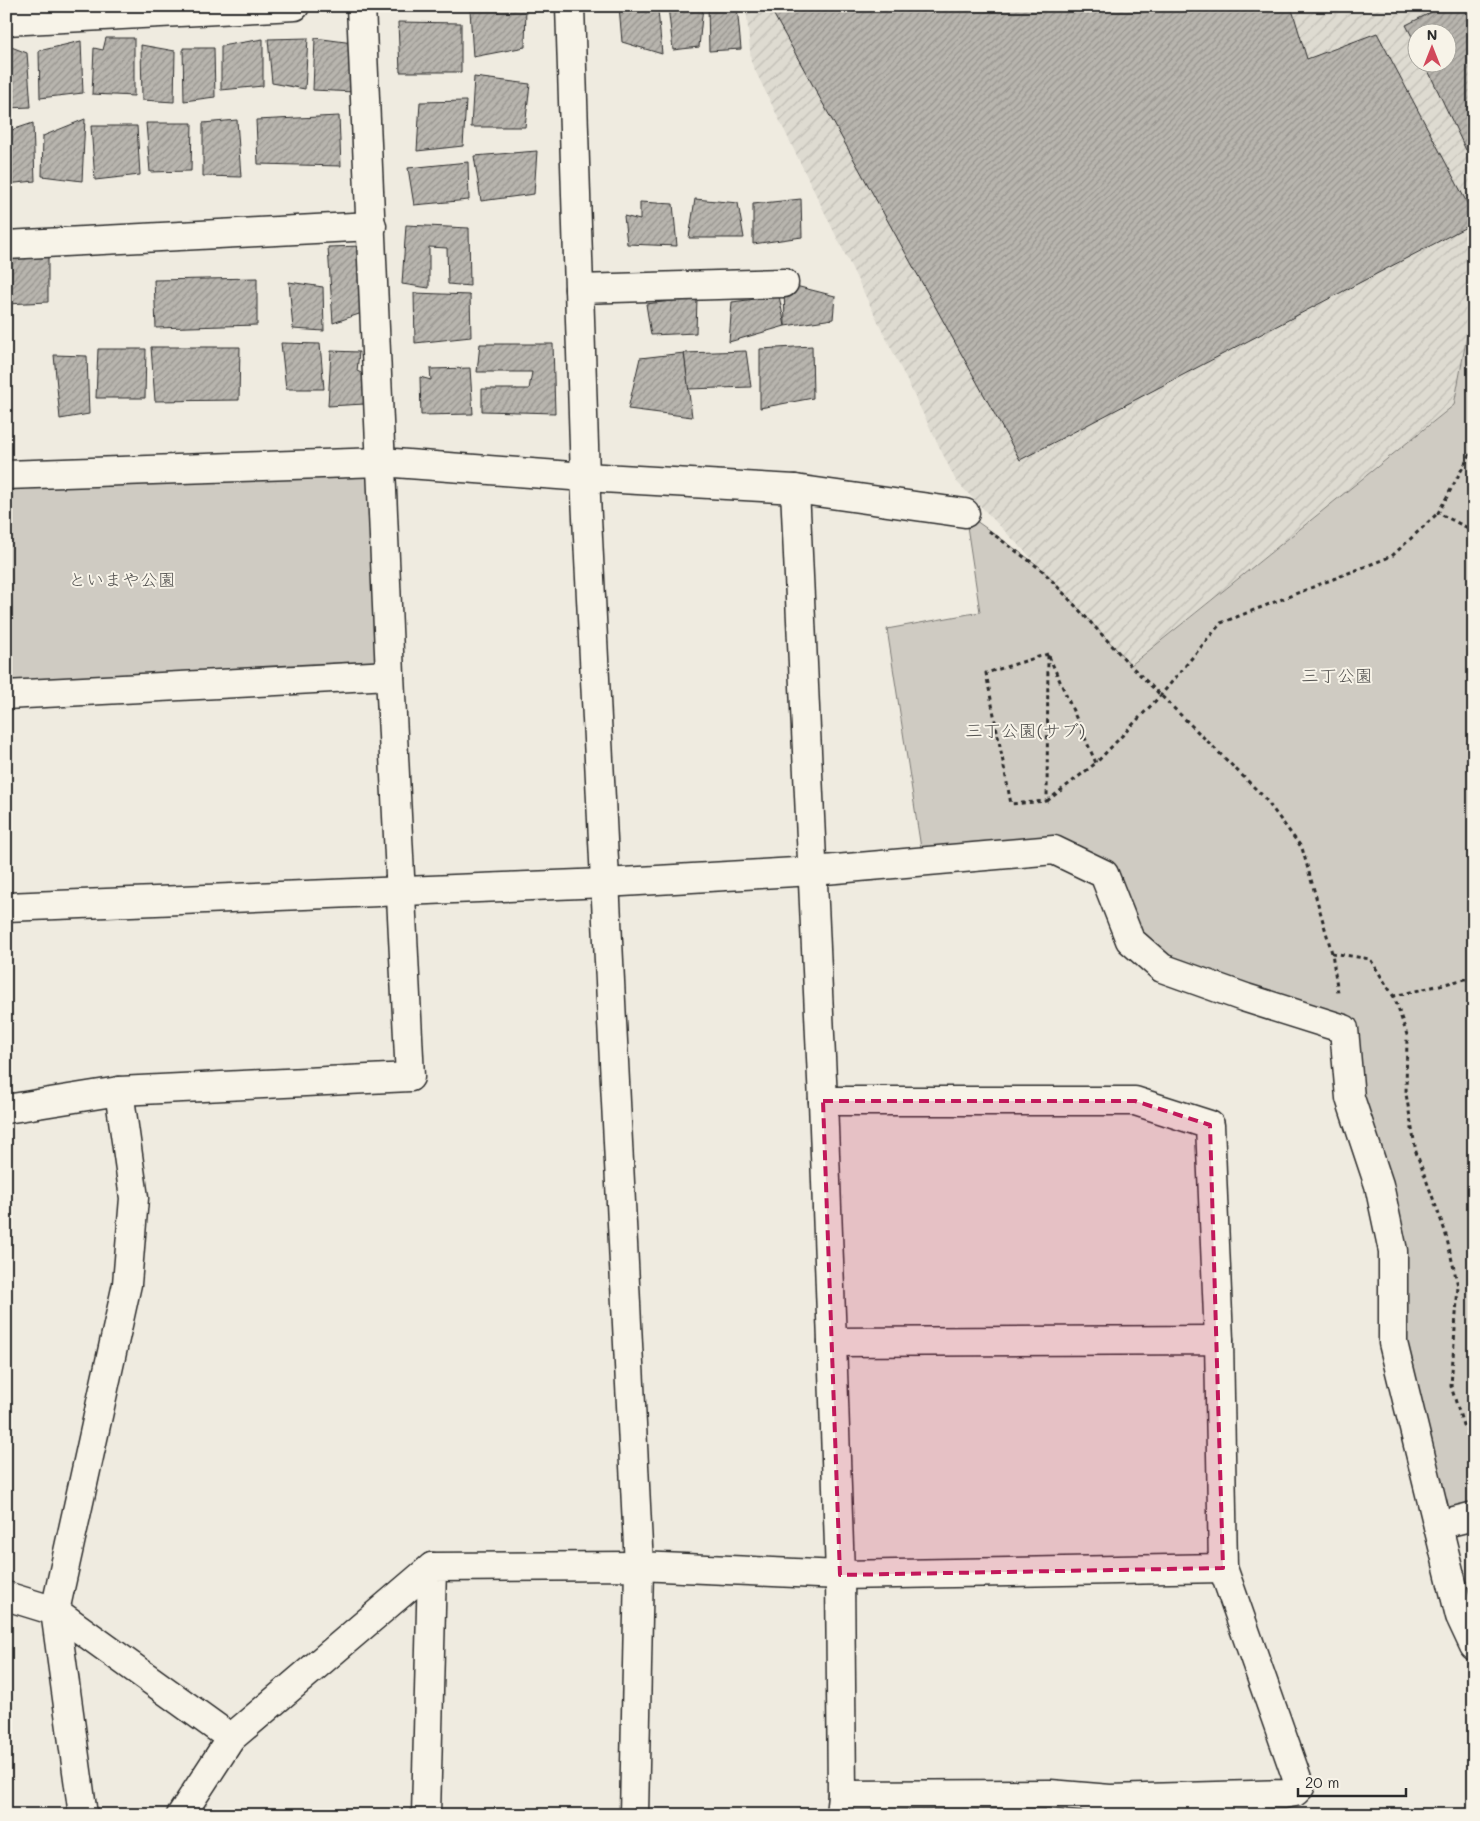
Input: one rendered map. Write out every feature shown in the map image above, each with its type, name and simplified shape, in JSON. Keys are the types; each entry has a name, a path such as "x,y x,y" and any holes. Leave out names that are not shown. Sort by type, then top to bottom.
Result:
{"street":[{"path":"6,21 294,6"},
{"path":"6,1109 119,1091 410,1077 390,675 361,6"},
{"path":"570,6 585,477 639,1566 634,1815"},
{"path":"6,245 372,226"},
{"path":"579,289 784,283"},
{"path":"6,475 381,462 585,477 795,489 965,513"},
{"path":"795,489 832,1342 840,1575 841,1805 1050,1794 1110,1807 1296,1792 1300,1786 1223,1568 1218,1340 1210,1125 1135,1101 823,1101"},
{"path":"6,694 390,675"},
{"path":"6,907 605,883 813,871 1054,850 1104,874 1130,940 1162,968 1344,1030 1350,1098 1379,1185 1393,1251 1393,1343 1460,1616 1474,1646"},
{"path":"83,1815 55,1611 127,1284 134,1198 119,1091"},
{"path":"832,1342 1218,1340"},
{"path":"1438,1525 1474,1516"},
{"path":"181,1815 231,1738 432,1567 639,1566 840,1575 1223,1568"},
{"path":"426,1815 432,1567"},
{"path":"6,1596 55,1611 231,1738"}],"path":[{"path":"1048,654 986,672 1012,804 1047,801 1096,763 1161,695 1221,623 1392,556 1438,513 1474,447"},
{"path":"965,513 1042,571 1130,665 1263,796 1302,848 1332,953 1344,1030"},
{"path":"1438,513 1474,531"},
{"path":"1048,654 1096,763"},
{"path":"1047,801 1048,654"},
{"path":"1332,953 1370,959 1395,997 1407,1036 1406,1094 1416,1152 1445,1231 1458,1286 1451,1386 1463,1425 1474,1439"},
{"path":"1395,997 1474,977"}],"highlighted area":[{"path":"823,1101 1135,1101 1210,1125 1223,1568 840,1575"}],"shaded area":[{"path":"746,6 1474,6 1474,298 1454,405 1130,665 1039,566 956,481 751,62"}],"green space":[{"name":"三丁公園","path":"1474,298 1474,1516 1438,1525 1417,1440 1393,1251 1344,1030 1162,968 1104,874 1054,850 923,861 887,629 980,612 965,513 1039,566 1131,665 1454,405"},
{"name":"といまや公園","path":"381,462 390,675 6,695 6,475"},
{"path":"868,1811 1088,1813 1090,1815 865,1815"}],"building":[{"path":"493,6 526,6 525,47 473,57 470,10"},
{"path":"619,6 639,6 658,10 662,54 622,42"},
{"path":"668,6 703,6 699,47 673,50"},
{"path":"708,6 737,6 741,49 709,51"},
{"path":"769,6 1291,6 1307,59 1377,33 1474,216 1474,223 1020,460"},
{"path":"1444,6 1474,6 1474,146 1466,150 1429,72 1458,72 1458,22 1412,22"},
{"path":"398,22 461,23 461,72 400,72"},
{"path":"106,38 134,38 134,96 92,94 94,48 103,50"},
{"path":"308,38 305,89 272,83 268,39"},
{"path":"315,38 353,43 354,92 313,90"},
{"path":"263,39 263,86 221,90 221,46"},
{"path":"81,41 83,93 40,98 39,51"},
{"path":"6,45 27,53 31,107 6,108"},
{"path":"141,45 175,51 174,102 142,100"},
{"path":"183,48 214,48 215,97 184,101"},
{"path":"474,77 530,84 525,127 471,127"},
{"path":"466,101 463,146 417,151 420,102"},
{"path":"339,116 341,166 258,164 256,120"},
{"path":"85,119 82,181 42,176 43,136"},
{"path":"237,120 241,177 203,176 203,123"},
{"path":"33,123 35,181 6,184 6,132"},
{"path":"146,123 192,123 191,171 150,172"},
{"path":"91,126 137,126 140,175 95,180"},
{"path":"537,151 534,194 481,201 474,156"},
{"path":"468,162 469,200 414,205 408,168"},
{"path":"695,199 738,203 744,238 689,238"},
{"path":"801,199 802,237 753,244 753,204"},
{"path":"640,202 673,204 677,246 627,244 624,216 640,220"},
{"path":"406,225 469,228 470,286 448,284 447,248 429,247 429,288 402,284"},
{"path":"361,246 362,313 333,323 328,247"},
{"path":"48,254 48,302 6,304 6,257"},
{"path":"257,278 257,325 156,328 154,280"},
{"path":"289,282 323,287 324,331 293,329"},
{"path":"784,283 835,296 833,319 785,326"},
{"path":"414,293 470,295 471,337 415,343"},
{"path":"779,296 785,326 729,342 732,302"},
{"path":"697,298 696,333 651,335 646,304"},
{"path":"281,343 320,344 324,389 286,389"},
{"path":"480,344 553,344 555,413 482,411 482,389 529,389 532,372 477,372"},
{"path":"812,346 813,398 760,408 760,349"},
{"path":"151,347 240,347 239,400 155,401"},
{"path":"98,349 146,349 145,398 96,398"},
{"path":"331,351 359,352 357,371 365,375 365,404 328,406"},
{"path":"746,351 751,387 688,389 684,353"},
{"path":"684,353 692,417 628,409 640,358"},
{"path":"54,355 87,356 89,414 60,419"},
{"path":"470,368 473,414 421,415 420,377 431,380 430,369"}],"park label":[{"name":"三丁公園(サブ)","path":"1025,731"}]}
